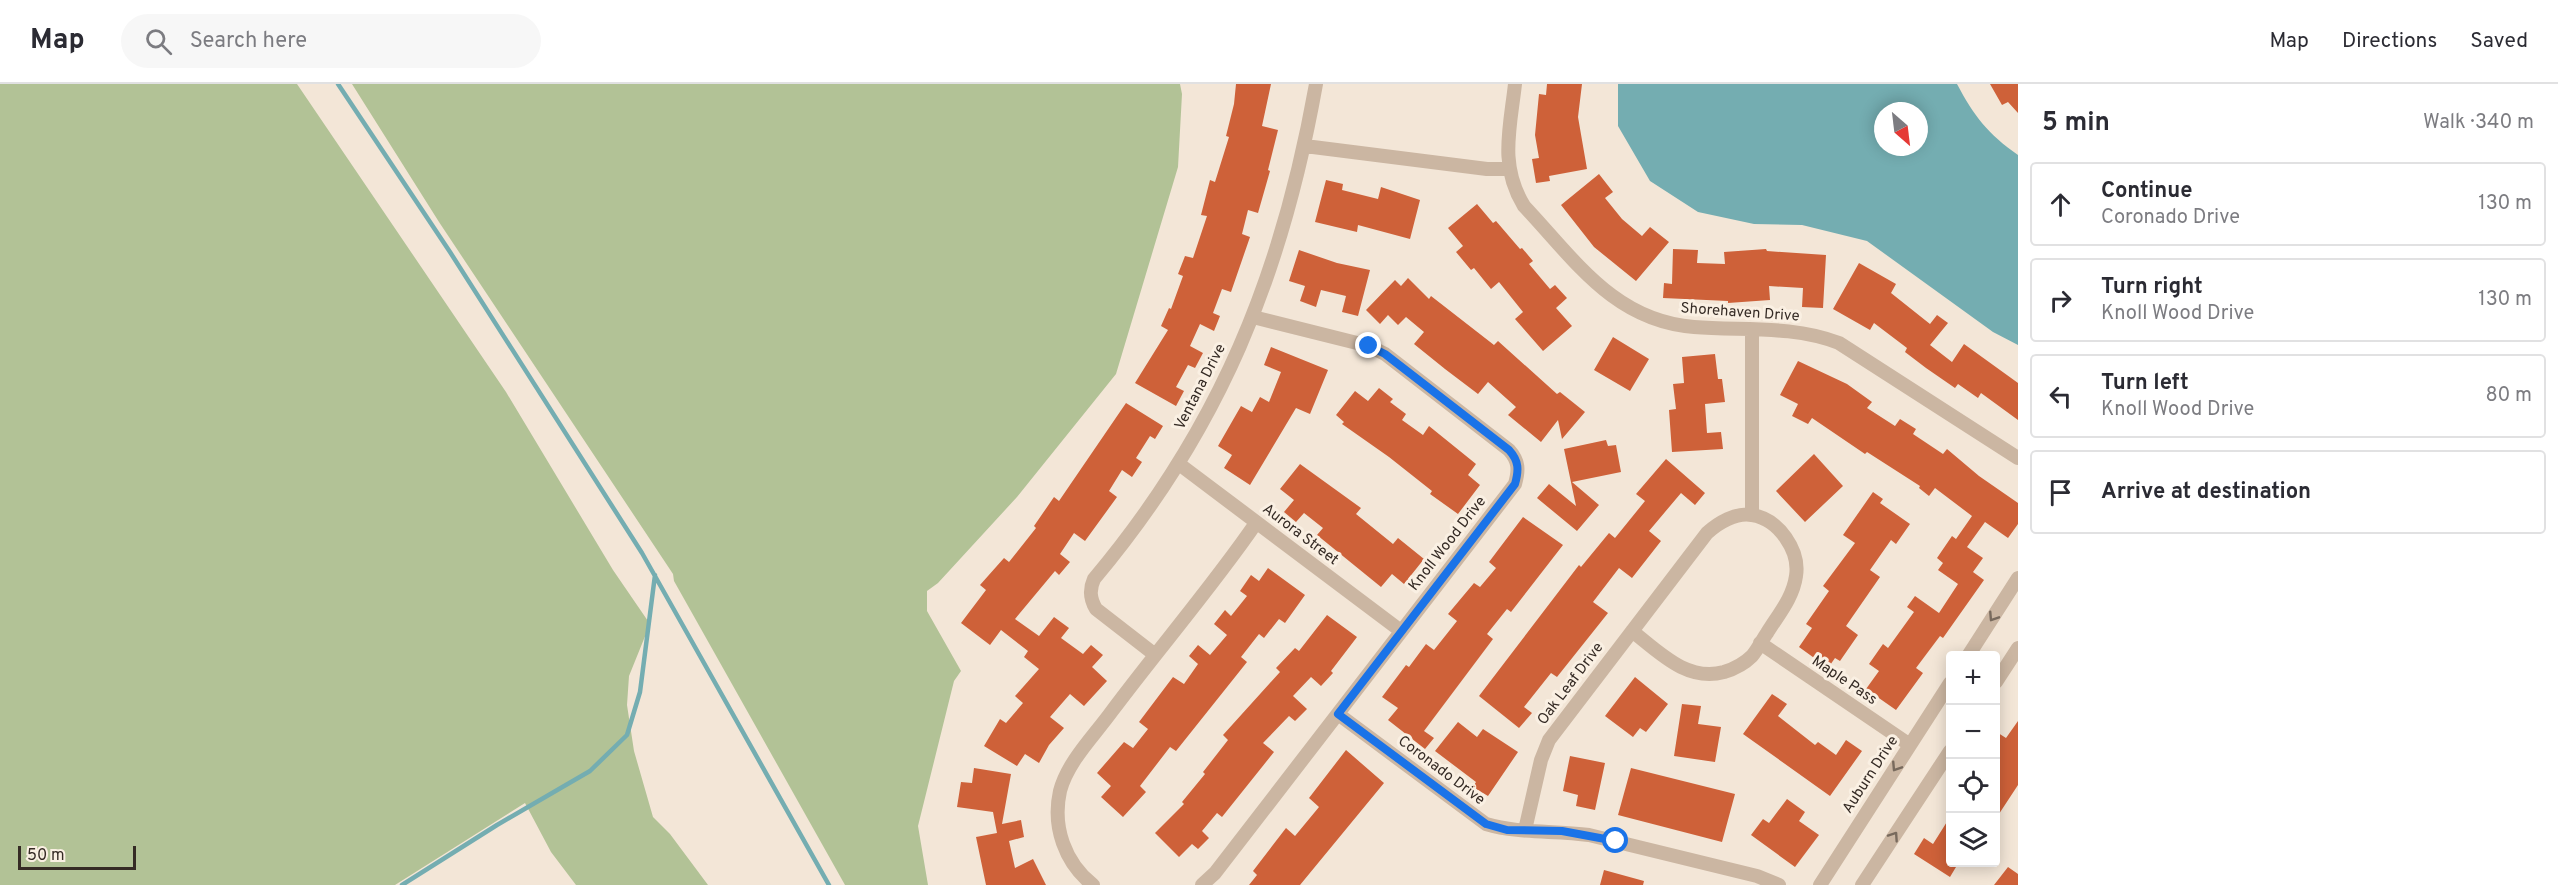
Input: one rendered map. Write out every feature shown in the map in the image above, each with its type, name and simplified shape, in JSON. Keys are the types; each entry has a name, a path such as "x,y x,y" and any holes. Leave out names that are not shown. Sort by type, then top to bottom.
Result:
{"street":[{"name":"Ventana Drive","path":"1155,654 1096,609 1092,602 1091,586 1094,579 1153,504 1179,464 1226,379 1253,317 1279,247 1305,146 1316,84"},
{"name":"Shorehaven Drive","path":"1515,84 1507,153 1508,169 1516,194 1524,206 1599,286 1627,308 1671,325 1794,331 1839,343 2018,458"},
{"path":"1305,146 1487,169 1508,169"},
{"name":"Knoll Wood Drive","path":"1202,885 1215,873 1515,484 1519,472 1515,456 1385,354 1356,342 1253,317"},
{"path":"1632,631 1674,664 1701,674 1720,673 1737,666 1752,655 1793,592 1796,566 1792,548 1782,533 1769,522 1752,515 1752,330"},
{"name":"Aurora Street","path":"1179,464 1401,631"},
{"name":"Oak Leaf Drive","path":"1525,830 1541,760 1549,740 1707,533 1730,518 1752,515"},
{"path":"1093,885 1078,870 1064,846 1058,818 1061,790 1072,764 1257,523"},
{"path":"1971,651 2018,578"},
{"name":"Maple Pass","path":"1760,644 1910,745"},
{"path":"2000,675 2018,648"},
{"name":"Auburn Drive","path":"1820,885 1946,689"},
{"name":"Coronado Drive","path":"1338,714 1480,821 1507,830 1562,831 1616,841 1757,876 1779,885"},
{"path":"1862,885 1946,758"}],"green space":[{"path":"0,84 297,84 506,392 613,570 650,624 629,676 627,705 634,751 653,817 670,834 708,885 576,885 551,852 525,803 395,885 0,885"},
{"path":"352,84 1180,84 1182,94 1178,167 1116,374 1017,497 938,583 927,591 927,611 961,671 954,681 918,826 928,885 845,885 674,581 673,574 439,222"}],"water":[{"path":"1618,84 1957,84 1969,106 1983,124 1998,140 2018,155 2018,345 1993,332 1867,241 1802,225 1754,224 1698,212 1650,181 1618,126"}],"building":[{"path":"1236,84 1271,84 1262,126 1278,130 1268,170 1270,171 1258,213 1248,210 1242,234 1250,237 1231,292 1222,289 1213,313 1220,316 1214,331 1200,324 1190,346 1203,353 1195,368 1188,365 1176,387 1184,391 1176,406 1135,383 1168,330 1161,326 1169,308 1171,309 1183,276 1178,274 1185,256 1193,258 1207,216 1201,215 1210,180 1215,182 1229,137 1226,136 1234,104"},
{"path":"1547,84 1582,84 1578,117 1587,169 1549,176 1550,181 1536,183 1532,159 1539,158 1535,135 1539,94 1546,95"},
{"path":"1990,84 2018,84 2018,113 2008,102 2002,105"},
{"path":"1599,174 1613,192 1605,198 1622,219 1642,236 1650,227 1669,242 1636,281 1594,247 1561,205"},
{"path":"1326,180 1343,184 1342,190 1378,199 1381,187 1420,200 1410,239 1358,225 1357,232 1315,222"},
{"path":"1477,204 1493,223 1496,221 1520,249 1522,248 1533,261 1529,264 1550,289 1555,285 1567,298 1556,308 1572,326 1543,351 1515,319 1523,312 1499,282 1491,289 1474,268 1471,270 1456,252 1463,246 1448,228"},
{"path":"1673,249 1698,250 1697,263 1725,264 1724,252 1766,249 1767,251 1826,255 1823,308 1802,307 1803,288 1769,286 1770,300 1728,303 1728,301 1663,298 1664,283 1672,284"},
{"path":"1299,250 1337,263 1370,270 1358,316 1342,312 1346,296 1321,290 1316,307 1300,301 1305,286 1289,281"},
{"path":"1859,263 1896,284 1891,293 1930,324 1937,315 1948,323 1930,345 1952,362 1964,344 2018,383 2018,420 1981,393 1978,398 1958,384 1955,388 1905,352 1907,348 1874,323 1870,330 1833,309"},
{"path":"1408,278 1429,299 1431,296 1494,345 1498,341 1557,394 1560,392 1585,412 1562,439 1558,420 1541,442 1508,415 1516,407 1488,382 1478,394 1445,369 1414,344 1424,332 1406,317 1398,325 1388,315 1380,324 1366,310 1395,280 1401,286"},
{"path":"1613,337 1649,359 1630,391 1594,370"},
{"path":"1271,347 1328,370 1310,414 1296,408 1250,485 1224,468 1232,455 1218,446 1241,406 1252,412 1260,397 1269,402 1281,372 1264,365"},
{"path":"1715,354 1718,379 1722,379 1725,402 1705,404 1707,433 1721,432 1723,449 1672,452 1669,410 1676,409 1673,384 1684,383 1682,357"},
{"path":"1798,361 1847,384 1872,402 1867,408 1895,426 1900,419 1916,429 1913,434 1943,454 1947,449 1979,476 2018,503 2018,524 2008,538 1985,522 1967,547 1983,558 1973,572 1984,580 1943,638 1940,636 1916,668 1923,673 1896,710 1866,689 1879,671 1869,664 1883,644 1888,648 1914,612 1907,607 1915,596 1939,613 1958,584 1938,570 1943,563 1937,558 1952,536 1956,539 1972,516 1935,488 1929,496 1919,488 1920,486 1867,452 1865,454 1812,418 1808,424 1792,416 1798,404 1780,395"},
{"path":"1379,388 1393,399 1390,402 1406,414 1402,420 1423,435 1429,426 1476,464 1468,475 1480,485 1458,514 1430,494 1432,491 1389,457 1342,424 1344,422 1336,415 1355,391 1368,401"},
{"path":"1126,403 1163,426 1155,439 1150,436 1136,458 1142,462 1132,477 1122,470 1109,491 1117,497 1085,541 1074,533 1060,554 1070,562 1059,575 1055,571 1015,619 1039,636 1054,617 1069,628 1061,638 1083,654 1091,645 1103,655 1092,667 1107,681 1084,706 1070,694 1050,717 1064,728 1049,745 1039,763 1025,754 1017,766 984,746 1000,719 1006,723 1023,703 1015,696 1039,669 1024,657 1028,651 1001,630 990,645 961,623 986,590 980,585 1004,558 1009,562 1036,528 1034,526 1054,497 1059,501"},
{"path":"1606,440 1608,446 1616,445 1621,472 1572,482 1599,505 1577,531 1537,498 1549,484 1576,506 1564,449"},
{"path":"1814,454 1843,486 1805,522 1776,491"},
{"path":"1666,459 1705,493 1695,505 1681,493 1649,531 1661,541 1632,578 1619,568 1593,602 1608,613 1557,677 1551,673 1524,707 1532,713 1519,728 1479,696 1579,565 1581,567 1609,533 1615,538 1645,501 1636,494"},
{"path":"1300,464 1361,508 1356,514 1393,544 1398,538 1424,559 1404,584 1392,574 1381,587 1317,535 1323,528 1304,513 1296,522 1284,512 1294,500 1280,489"},
{"path":"1873,492 1883,499 1880,503 1910,524 1896,544 1891,540 1870,570 1880,577 1846,626 1858,635 1840,661 1835,658 1828,668 1799,647 1812,628 1806,624 1829,591 1823,586 1855,543 1843,535"},
{"path":"1523,517 1563,545 1511,612 1507,609 1487,634 1493,639 1424,731 1434,738 1425,749 1388,720 1398,708 1382,697 1406,665 1409,667 1426,644 1434,650 1457,621 1448,614 1474,583 1480,587 1496,568 1489,562"},
{"path":"1268,568 1305,595 1285,623 1279,619 1264,638 1259,634 1241,657 1247,662 1176,751 1170,747 1140,786 1146,792 1123,817 1101,797 1111,786 1097,773 1124,742 1133,748 1148,729 1139,722 1173,677 1184,684 1198,664 1189,656 1198,645 1210,655 1227,635 1214,624 1225,610 1231,616 1247,596 1240,591 1251,575 1259,581"},
{"path":"1327,615 1357,637 1331,671 1333,673 1321,686 1311,677 1293,696 1307,709 1295,721 1289,716 1263,743 1274,752 1222,817 1217,813 1202,831 1209,838 1198,849 1192,844 1179,857 1155,833 1184,804 1182,802 1205,774 1203,772 1228,740 1223,735 1280,672 1276,668 1295,648 1299,651"},
{"path":"1635,677 1668,704 1646,732 1640,728 1633,737 1605,716"},
{"path":"1772,694 1787,704 1778,716 1815,745 1818,742 1836,755 1846,740 1862,751 1830,796 1743,734"},
{"path":"1682,704 1701,706 1698,724 1721,727 1715,762 1674,756"},
{"path":"2018,721 2018,785 2000,812 2000,734 2006,738"},
{"path":"1458,722 1477,737 1483,729 1518,752 1488,796 1473,787 1476,782 1435,751"},
{"path":"1346,750 1384,783 1300,885 1249,885 1257,875 1253,871 1286,828 1295,836 1319,807 1309,798"},
{"path":"1570,756 1605,763 1595,810 1576,806 1578,795 1563,791"},
{"path":"974,768 1011,774 1002,824 1021,820 1024,837 1009,841 1015,868 1033,859 1046,885 986,885 976,837 997,833 993,812 957,807 961,782 972,783"},
{"path":"1631,768 1735,794 1722,842 1618,815"},
{"path":"1787,799 1805,812 1799,821 1819,835 1795,867 1751,835 1763,819 1769,823"},
{"path":"1946,823 1946,867 1956,867 1950,877 1914,854 1924,838 1933,844"},
{"path":"2008,867 2018,874 2018,885 1994,885"},
{"path":"1604,870 1644,881 1643,885 1600,885"}],"waterway":[{"path":"338,84 450,252 642,553 829,885"},
{"path":"402,885 497,825 590,771 627,735 640,692 655,575"}],"route":[{"path":"1369,346 1385,354 1509,450 1515,456 1519,472 1515,484 1338,714 1486,824 1507,830 1562,831 1616,841"}]}
